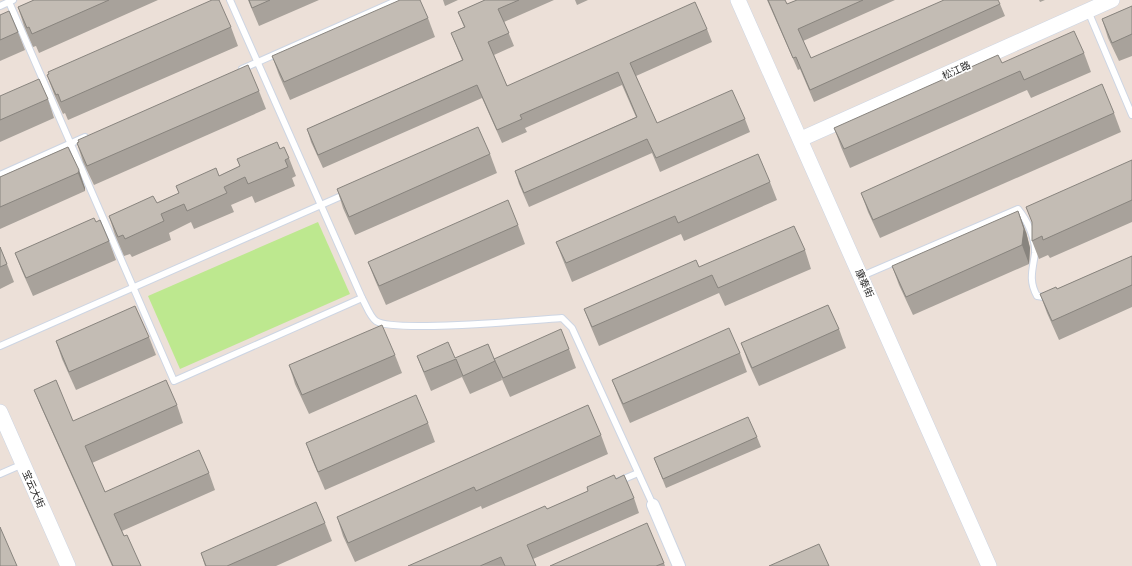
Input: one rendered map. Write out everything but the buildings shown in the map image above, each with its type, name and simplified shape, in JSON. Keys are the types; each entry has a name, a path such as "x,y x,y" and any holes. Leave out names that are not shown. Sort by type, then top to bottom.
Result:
{"street":[{"name":"康泰街","path":"738,0 862,276 989,566"},
{"name":"松江路","path":"801,139 1112,0"},
{"name":"宝云大街","path":"0,412 68,566"},
{"path":"652,505 679,566"}],"lane":[{"path":"230,0 362,298 375,321 384,325 410,327 562,318 572,328 652,505"},
{"path":"236,71 398,0"},
{"path":"0,6 11,1 70,144 174,381 362,298"},
{"path":"1088,11 1132,115"},
{"path":"0,175 92,134"},
{"path":"0,346 356,190"},
{"path":"862,276 1018,209 1024,217 1034,241 1035,251 1031,278 1032,287 1036,296 1044,297 1051,294"},
{"path":"0,474 23,464"},
{"path":"609,485 638,473"}],"green space":[{"path":"318,222 350,294 180,369 148,296"}]}
